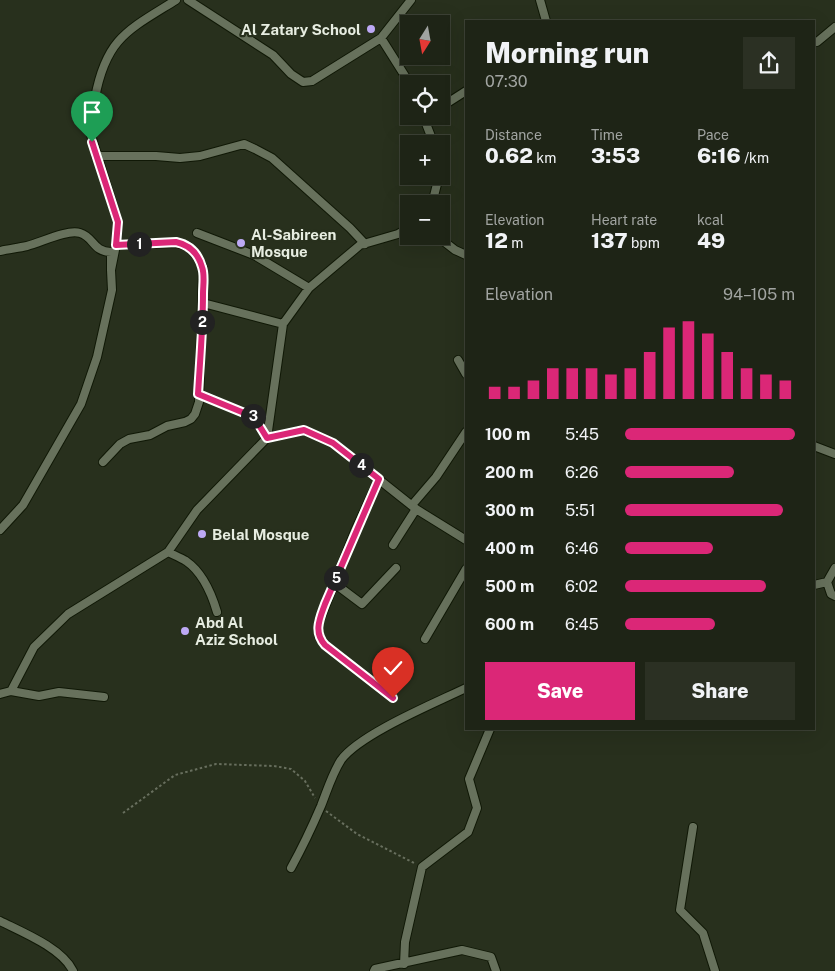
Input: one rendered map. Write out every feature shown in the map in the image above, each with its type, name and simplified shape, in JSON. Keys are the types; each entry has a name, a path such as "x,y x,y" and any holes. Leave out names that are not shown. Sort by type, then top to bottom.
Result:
{"street":[{"path":"111,270 118,222 91,139 90,125 100,73 107,55 126,33 176,0"},
{"path":"188,0 273,55 303,82 312,82 381,38 411,0"},
{"path":"540,0 546,20"},
{"path":"817,42 835,27"},
{"path":"381,38 404,75"},
{"path":"450,101 465,92"},
{"path":"96,156 180,158 200,156 244,144 272,158 350,228 365,244"},
{"path":"0,251 78,232 87,236 100,250 111,252 112,290 97,357 81,404 23,505 0,530"},
{"path":"197,233 254,255 309,288"},
{"path":"267,438 283,324 309,288 360,245 400,233"},
{"path":"103,462 120,444 129,439 150,435 167,426 191,419 199,402 203,268 197,256 188,246 176,242 116,245"},
{"path":"448,245 465,256"},
{"path":"203,303 283,324"},
{"path":"458,360 465,372"},
{"path":"198,394 254,417 267,438"},
{"path":"11,691 34,647 68,614 168,552 197,510 267,438 304,430 333,443 414,507 465,539"},
{"path":"393,545 414,507 465,433"},
{"path":"815,446 835,454"},
{"path":"379,479 334,583 319,622 318,632 320,639 326,646 393,698"},
{"path":"168,552 188,562 202,579 211,592 217,612"},
{"path":"334,583 362,604 396,568"},
{"path":"835,568 827,582 830,594 835,596"},
{"path":"425,639 465,571"},
{"path":"815,585 827,582"},
{"path":"291,868 321,807 336,769 351,750 400,721 465,688"},
{"path":"0,694 11,691 39,696 59,692 104,697"},
{"path":"404,964 405,942 422,867 468,832 477,808 469,779 490,730"},
{"path":"693,827 680,910 702,933 715,971"},
{"path":"0,921 27,934 68,961 73,971"},
{"path":"374,971 375,969 462,950 491,957 496,971"}],"path":[{"path":"124,813 175,775 216,764 291,768 304,781 321,807 357,834 422,867"}],"place":[{"name":"Al Zatary School","path":"371,29"},
{"name":"Al-Sabireen Mosque","path":"241,243"},
{"name":"Belal Mosque","path":"202,534"},
{"name":"Abd Al Aziz School","path":"185,631"}],"route":[{"path":"92,142 118,222 116,245 176,242 184,244 192,249 203,268 198,394 254,417 267,438 304,430 333,443 379,479 325,604 318,632 320,639 325,645 393,698"}]}
